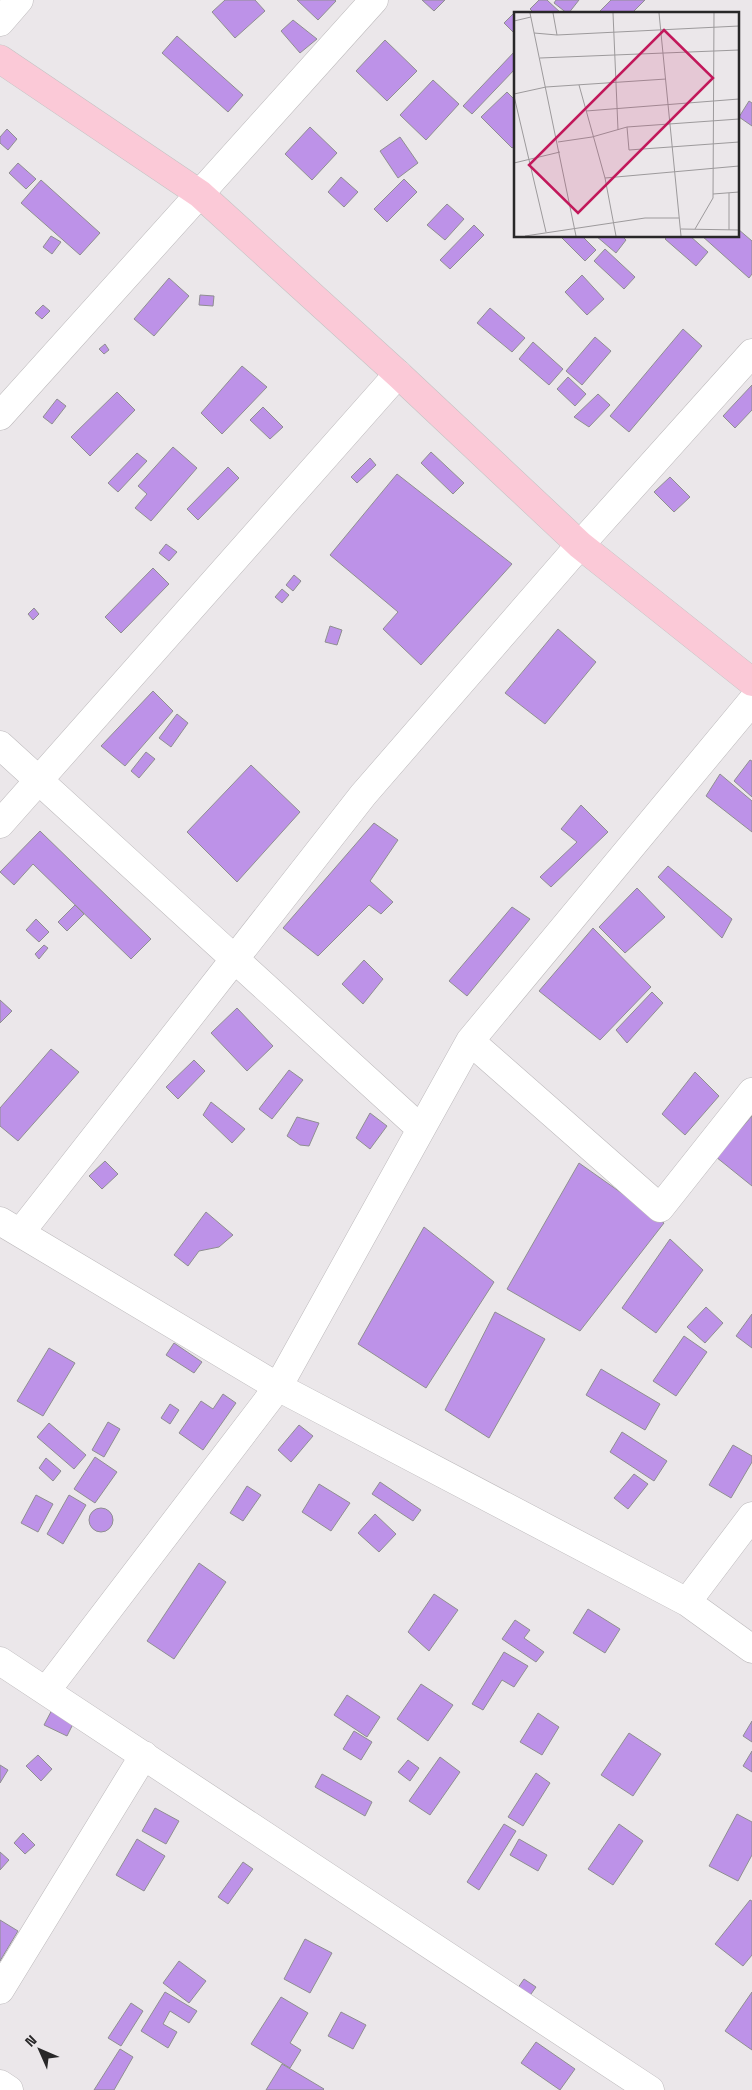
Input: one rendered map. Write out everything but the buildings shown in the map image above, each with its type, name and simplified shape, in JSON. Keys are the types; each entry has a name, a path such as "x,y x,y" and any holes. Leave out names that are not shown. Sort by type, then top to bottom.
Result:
{"main road":[{"path":"0,59 200,194 398,374 580,545 752,682"}],"street":[{"path":"0,22 19,0"},
{"path":"0,416 374,0"},
{"path":"752,353 580,545 362,795 234,959 10,1227 278,1387 686,1602 752,1649"},
{"path":"0,824 398,374"},
{"path":"46,1691 278,1387 470,1041 752,701"},
{"path":"0,746 421,1129"},
{"path":"470,1041 660,1208 752,1092"},
{"path":"686,1602 752,1516"},
{"path":"0,1661 650,2090"},
{"path":"0,1990 144,1755"},
{"path":"0,2084 9,2090"}]}
